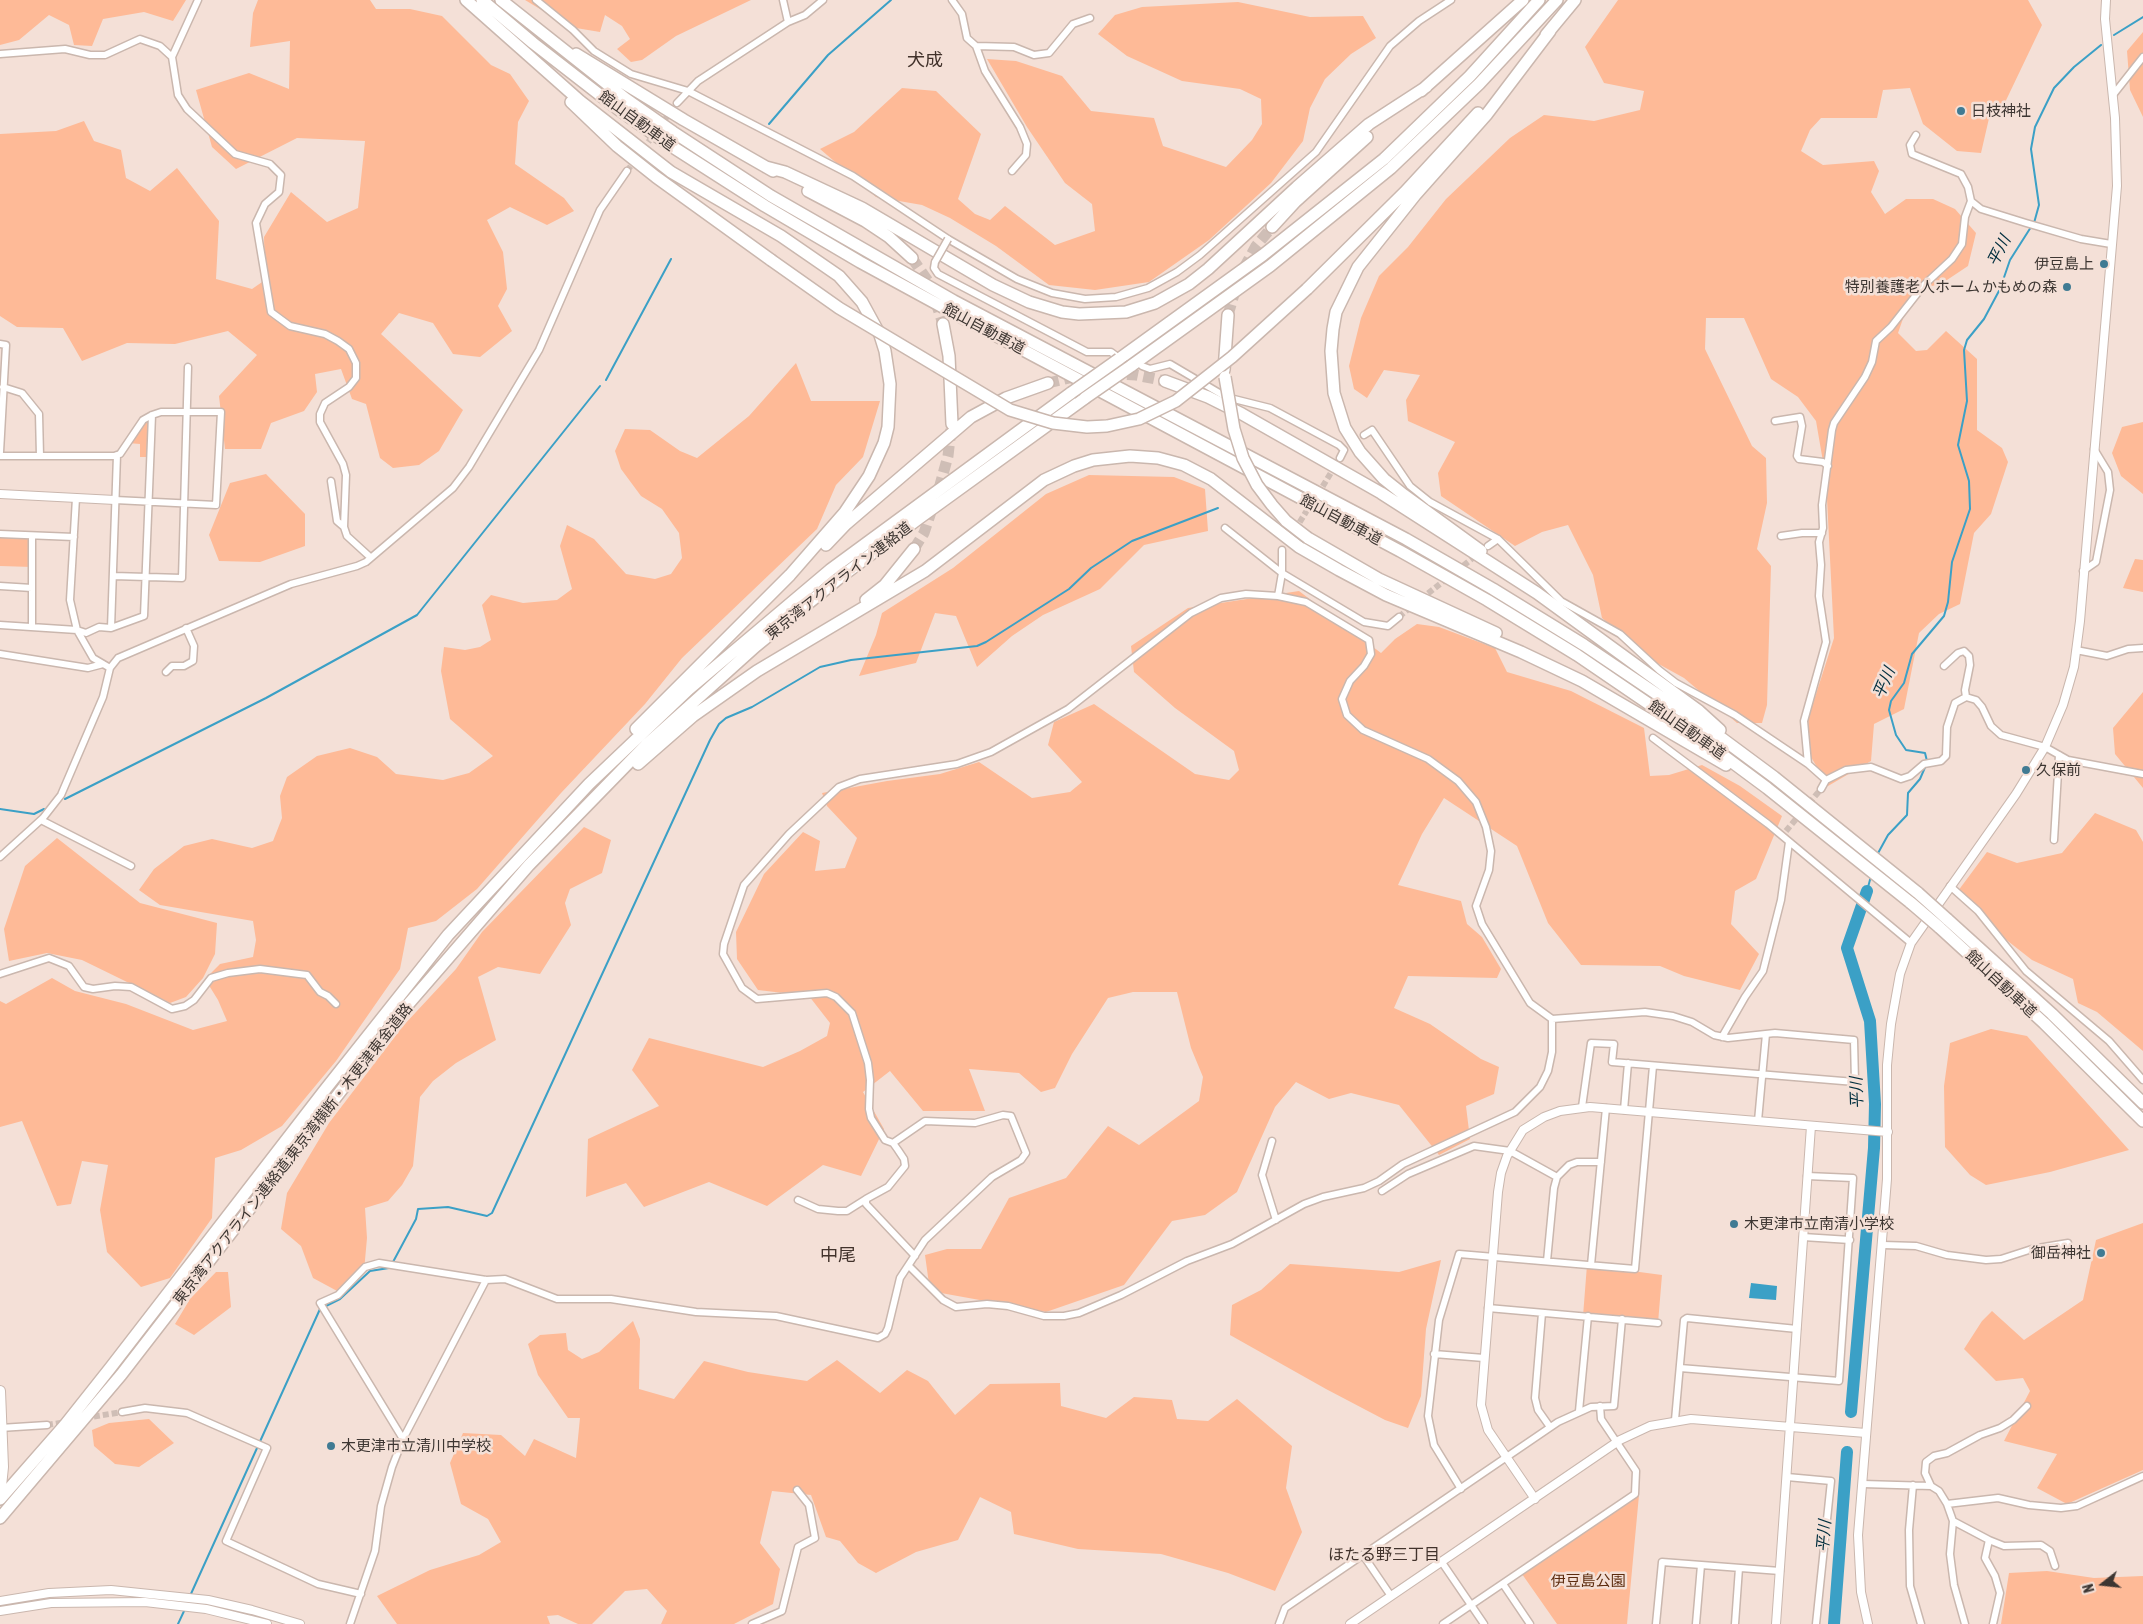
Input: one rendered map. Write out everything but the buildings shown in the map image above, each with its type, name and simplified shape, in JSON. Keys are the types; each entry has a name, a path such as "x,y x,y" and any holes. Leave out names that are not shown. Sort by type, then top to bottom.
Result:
{"highway":[{"path":"466,0 580,101 671,172 780,236 839,276 857,296 872,319 880,335 889,368 890,405 884,443 869,476 845,512 790,575 636,730 584,778 522,854"},
{"name":"館山自動車道","path":"482,0 532,43 618,108 665,142 765,206 950,311 1487,600 1639,696 1766,788 1911,903 2044,1023 2143,1121"},
{"name":"館山自動車道","path":"501,0 540,33 673,132 771,196 954,301 1374,522 1493,589 1592,650 1716,734 1774,777 1891,870 2045,1007 2143,1103"},
{"path":"1272,227 1295,202 1372,132 1523,0"},
{"name":"東京湾アクアライン連絡道","path":"585,788 689,689 830,570 1091,379 1117,357 1263,255 1384,158 1470,76 1539,0"},
{"name":"東京湾アクアライン連絡道","path":"594,798 698,697 838,579 972,478 1102,386 1136,366 1270,266 1384,174 1479,84 1557,0"},
{"path":"1499,570 1494,560 1384,479 1360,452 1340,413 1331,375 1331,351 1336,312 1358,267 1416,194 1487,114 1575,0"},
{"path":"508,37 617,146 839,308 1010,410 1053,423 1087,427 1107,426 1140,419 1176,401 1218,369 1307,289 1405,192 1550,31"},
{"path":"540,33 684,120 865,221 889,237 912,258"},
{"path":"766,167 785,172 862,208 993,285 1029,302 1062,312 1079,314 1126,312 1154,303 1189,284 1369,124 1426,86"},
{"path":"1228,315 1224,352 1225,377 1234,429 1243,458 1257,485 1286,521 1308,538 1378,579 1525,647 1766,788"},
{"path":"943,324 949,356 952,424"},
{"path":"1165,381 1208,397 1258,423 1381,493 1537,593 1699,711 1774,777"},
{"path":"790,575 808,562 846,524 971,417 1006,398 1048,382"},
{"path":"529,865 693,716 757,671 925,572 1044,480 1074,466 1110,456 1145,456 1184,465 1211,479 1299,547 1386,595 1500,642 1582,681"},
{"path":"827,630 885,585 914,548"},
{"name":"東京湾アクアライン連絡道;東京湾横断・木更津東金道路","path":"0,1497 14,1483 111,1367 324,1091 448,935 585,788"},
{"name":"東京湾アクアライン連絡道;東京湾横断・木更津東金道路","path":"0,1518 121,1375 405,1008 529,865 594,798"},
{"path":"0,1391 0,1497"}],"street":[{"path":"198,0 172,57 178,95 187,109 235,154 270,164 281,175 279,192 265,204 256,223 271,312 290,326 325,334 338,340 348,349 356,364 356,378 349,387 325,404 320,414 323,431 344,464 346,476 344,527 347,536 370,557"},
{"path":"536,0 573,30 594,52 630,74 688,91 854,176 948,239 1017,278 1052,293 1085,299 1116,297 1160,282 1200,255 1316,152 1390,46 1418,21 1451,0"},
{"path":"783,0 788,22"},
{"path":"677,103 698,81 788,22 805,15 823,0"},
{"path":"952,0 962,14 967,38 976,46 985,71 1020,127 1027,144 1026,155 1012,171"},
{"path":"1868,1624 1861,1592 1858,1556 1866,1433 1883,1245 1888,1132 1887,1065 1890,1024 1900,974 1912,943 2045,748 2067,694 2076,650 2084,571 2117,167 2113,95 2106,28 2106,0"},
{"path":"976,46 1014,47 1034,55 1049,53 1072,24 1090,18"},
{"path":"0,54 65,50 90,56 104,55 140,39 160,46 172,57"},
{"path":"2113,95 2143,57"},
{"path":"1808,764 1804,721 1826,642 1819,596 1821,565 1819,542 1822,533 1822,505 1834,423 1866,377 1872,362 1876,341 1891,327 1924,285 1952,259 1962,244 1965,217 1971,202 1968,187 1961,174 1912,154 1910,145 1916,135"},
{"path":"0,856 41,820 61,795 72,774 103,697 110,668 125,653 291,584 358,566 453,488 469,467 539,350 600,210 627,171"},
{"path":"1971,202 1981,209 2039,227 2081,239 2111,244"},
{"path":"948,239 934,262 934,268 938,274 1086,352 1111,352 1117,357"},
{"path":"0,344 6,344 0,452"},
{"path":"1136,366 1150,369 1170,364 1226,397 1270,408 1338,445 1344,450 1340,458"},
{"path":"113,576 182,578 188,367"},
{"path":"3,387 22,393 39,414 40,456"},
{"path":"0,456 117,455 120,454 142,420 152,414 161,412 221,412 216,505 0,494"},
{"path":"0,625 77,630 86,633 99,627 111,628 144,616 152,414"},
{"path":"1775,421 1800,417 1802,426 1797,456 1800,459 1823,462 1828,466"},
{"path":"1364,435 1372,430 1410,486 1430,502 1498,539 1561,601 1620,634 1676,683 1735,715 1808,764 1826,780"},
{"path":"2084,571 2096,562 2110,490 2108,472 2094,448"},
{"path":"111,628 117,455"},
{"path":"331,481 337,521 344,527"},
{"path":"76,498 70,600 77,630 93,658 110,668"},
{"path":"1225,528 1282,573 1364,622 1388,626 1399,617"},
{"path":"1781,536 1822,533"},
{"path":"0,534 74,538"},
{"path":"32,536 32,626"},
{"path":"1488,546 1498,539"},
{"path":"1278,596 1282,573 1282,550"},
{"path":"0,586 32,588"},
{"path":"798,1200 818,1209 847,1211 888,1187 904,1166 904,1159 893,1143 885,1140 871,1118 869,1109 870,1080 868,1063 852,1012 836,997 827,993 757,998 742,988 724,954 724,944 744,885 789,834 839,787 860,779 957,764 990,752 1068,709 1191,613 1221,598 1246,594 1278,596 1306,602 1369,640 1370,654 1364,666 1350,681 1342,699 1347,715 1363,730 1428,759 1458,781 1476,802 1486,827 1491,851 1489,870 1476,906 1482,924 1530,1003 1552,1019 1652,1012 1682,1019 1722,1037 1766,1034 1854,1040 1855,1082 1612,1062 1614,1044 1590,1043 1582,1107"},
{"path":"166,672 172,666 184,666 193,660 194,646 186,628"},
{"path":"2076,650 2108,656 2128,649 2143,648"},
{"path":"1944,666 1958,653 1964,651 1969,656 1970,665 1965,690 1966,697"},
{"path":"0,654 88,668 103,664"},
{"path":"1821,789 1826,780 1846,770 1871,767 1901,779 1910,776 1927,764 1941,761 1946,756 1947,727 1954,703 1966,697 1976,700 1992,726 2001,735 2045,748 2068,760 2143,774"},
{"path":"1654,738 1784,833 1790,842 1912,943"},
{"path":"2054,840 2059,755"},
{"path":"41,820 131,866"},
{"path":"1722,1037 1745,997 1764,971 1781,900 1790,842"},
{"path":"1950,886 1978,911 2022,967 2109,1041 2143,1080"},
{"path":"0,974 50,958 69,966 84,986 92,989 115,986 131,987 172,1009 185,1006 194,1000 211,978 228,973 266,970 307,975 320,992 328,996 336,1004"},
{"path":"910,1267 943,1300 956,1307 986,1304 1008,1306 1044,1316 1064,1316 1079,1313 1121,1295 1187,1262 1232,1244 1323,1197 1372,1184 1403,1164 1515,1112 1540,1087 1548,1071 1552,1052 1552,1019"},
{"path":"1758,1121 1766,1034"},
{"path":"1624,1110 1628,1064"},
{"path":"1461,1489 1440,1456 1430,1431 1428,1398 1439,1320 1459,1254 1635,1269 1653,1066"},
{"path":"1535,1499 1488,1430 1481,1406 1498,1192 1501,1173 1510,1151 1523,1130 1544,1117 1560,1111 1582,1107 1888,1132"},
{"path":"1591,1265 1606,1108"},
{"path":"403,1439 320,1302 338,1295 365,1267 380,1263 486,1280 505,1280 558,1299 611,1299 696,1312 776,1316 878,1338 885,1334 888,1328 900,1278 910,1267 925,1240 944,1220 992,1177 1025,1157 1026,1148 1011,1116 1003,1115 968,1124 925,1121 893,1143"},
{"path":"1776,1624 1811,1126"},
{"path":"1272,1141 1262,1176 1276,1220"},
{"path":"1382,1191 1408,1174 1474,1146 1510,1151 1557,1177"},
{"path":"1547,1261 1554,1188 1557,1177 1569,1165 1577,1162 1601,1162"},
{"path":"1680,1368 1839,1380 1853,1178 1807,1176"},
{"path":"866,1199 866,1204 915,1256"},
{"path":"1803,1237 1850,1240"},
{"path":"1883,1245 1916,1246 1947,1255 1986,1260 2001,1259 2032,1249 2068,1243"},
{"path":"350,1624 375,1551 381,1506 392,1466 403,1439 486,1280"},
{"path":"1488,1308 1658,1323"},
{"path":"1542,1313 1535,1398 1538,1410 1550,1428"},
{"path":"1579,1411 1588,1316"},
{"path":"1675,1420 1684,1320 1687,1318 1797,1328"},
{"path":"1279,1624 1285,1608 1550,1428 1579,1411 1600,1406 1614,1406 1622,1319"},
{"path":"1434,1354 1484,1358"},
{"path":"1443,1624 1635,1494 1636,1471 1601,1419 1600,1406"},
{"path":"1931,1486 1925,1473 1926,1462 1934,1456 1947,1453 1980,1435 2000,1428 2013,1420 2027,1406"},
{"path":"122,1412 145,1408 187,1413 267,1448 226,1540 318,1584 361,1594"},
{"path":"1350,1624 1617,1442 1650,1426 1675,1420 1691,1419 1866,1433"},
{"path":"1,1428 47,1425"},
{"path":"1947,1504 1998,1498 2053,1507 2077,1506 2143,1476"},
{"path":"1787,1477 1831,1481 1816,1624"},
{"path":"1863,1484 1913,1484 1931,1486 1939,1491 1947,1504 1953,1520 1950,1554 1953,1577 1965,1624"},
{"path":"1913,1484 1909,1530 1910,1586 1921,1624"},
{"path":"752,1624 782,1611 798,1547 815,1538 809,1505 797,1490"},
{"path":"1953,1520 2004,1546 2041,1545 2050,1551 2055,1566"},
{"path":"1989,1540 1986,1558 2000,1593 1993,1624"},
{"path":"1363,1555 1391,1596"},
{"path":"1442,1562 1484,1624"},
{"path":"1656,1624 1662,1562 1780,1571"},
{"path":"1696,1624 1701,1565"},
{"path":"1734,1624 1738,1568"},
{"path":"1503,1584 1530,1624"},
{"path":"0,1601 49,1593 111,1590 208,1600 300,1624"},
{"path":"0,1610 51,1603 145,1602 206,1609 267,1624"}],"green space":[{"path":"0,0 186,0 173,21 144,12 103,19 92,46 74,45 69,25 49,15 19,40 0,45"},
{"path":"258,0 370,0 376,9 410,9 442,16 491,65 510,74 529,101 518,122 515,164 564,198 574,211 547,225 510,207 487,220 503,252 507,289 498,306 512,331 480,357 453,354 433,323 399,313 381,334 463,410 439,451 419,465 393,468 380,458 366,404 352,399 341,369 315,374 317,392 304,411 271,423 261,449 225,449 219,396 257,355 228,331 175,344 127,343 82,361 63,328 17,327 0,316 0,134 56,131 84,121 94,141 121,150 126,178 150,191 177,168 219,221 216,279 252,289 265,280 264,237 291,192 327,222 358,208 365,141 297,138 236,169 212,147 196,90 249,73 289,89 290,41 250,47 253,13"},
{"path":"525,0 751,0 676,36 642,60 631,62 617,49 630,39 622,26 605,15 600,32 570,27"},
{"path":"1618,0 2028,0 2042,25 1999,115 1990,114 1981,153 1957,151 1923,124 1910,88 1883,90 1877,118 1821,118 1810,130 1801,151 1823,165 1874,161 1879,171 1871,192 1885,214 1906,199 1933,199 1955,209 1976,233 1968,266 1941,284 1913,290 1898,333 1916,351 1927,350 1946,331 1977,359 1977,430 2002,448 2008,462 1991,514 1974,533 1960,604 1939,614 1919,633 1904,709 1874,724 1871,761 1828,786 1811,757 1808,719 1834,638 1826,479 1816,421 1798,397 1771,379 1744,318 1706,318 1705,349 1752,446 1766,458 1767,503 1757,549 1771,566 1767,705 1762,723 1737,723 1684,678 1655,662 1602,618 1593,575 1568,525 1542,532 1515,546 1441,496 1438,473 1455,442 1408,421 1406,400 1420,375 1384,370 1367,398 1354,389 1349,366 1361,318 1379,276 1408,247 1446,199 1510,138 1544,115 1594,121 1640,110 1644,91 1604,83 1585,47"},
{"path":"1238,2 1310,17 1363,16 1376,38 1351,54 1325,79 1310,108 1303,141 1271,183 1209,240 1149,282 1095,290 1049,285 996,246 950,218 922,205 876,197 820,149 854,132 902,88 936,91 981,134 958,199 975,214 990,220 1005,206 1055,245 1095,231 1092,204 1065,183 1027,127 987,59 1016,61 1062,76 1091,111 1154,118 1163,146 1226,167 1252,140 1262,124 1261,99 1240,89 1182,81 1127,56 1098,34 1115,15 1142,7"},
{"path":"2143,32 2143,117 2130,90 2127,51"},
{"path":"796,363 811,401 880,401 863,457 836,485 817,529 682,658 645,704 561,793 477,889 436,921 408,928 400,969 336,1061 282,1126 241,1150 215,1158 212,1218 170,1278 141,1287 107,1252 100,1210 108,1165 82,1161 71,1204 57,1206 22,1121 0,1127 0,1001 6,1004 52,978 75,991 126,1004 193,1030 227,1021 218,1000 205,979 220,964 253,957 256,940 253,921 160,905 139,890 154,869 184,846 212,839 252,848 273,841 282,818 280,796 287,777 317,756 350,748 377,757 396,774 443,780 469,773 493,756 450,719 441,671 444,647 465,650 480,647 491,640 482,605 491,595 523,603 557,600 572,589 560,546 567,525 594,539 626,574 655,579 671,574 682,558 679,533 662,509 641,496 621,469 615,451 625,429 650,430 680,451 697,458 749,416"},
{"path":"152,415 152,457 140,457 140,444 128,443"},
{"path":"2143,422 2143,494 2121,476 2112,453 2122,427"},
{"path":"266,474 305,514 305,546 260,562 219,561 209,535 230,483"},
{"path":"1089,475 1174,477 1205,489 1208,531 1144,545 1100,589 1043,615 1012,636 977,667 956,616 935,613 916,663 859,676 876,635 882,613 953,568 1046,494"},
{"path":"0,534 32,536 32,567 0,566"},
{"path":"2135,559 2143,560 2143,592 2123,588"},
{"path":"1299,591 1381,653 1395,639 1417,624 1439,627 1495,648 1507,672 1571,691 1644,728 1650,776 1669,775 1702,765 1740,786 1782,816 1756,879 1735,891 1731,924 1759,954 1740,990 1684,976 1660,966 1581,965 1548,923 1517,846 1444,798 1422,834 1398,885 1461,901 1467,924 1482,937 1501,969 1497,978 1408,976 1394,1008 1430,1024 1481,1059 1499,1067 1494,1094 1466,1106 1470,1139 1439,1155 1399,1105 1351,1093 1329,1099 1296,1082 1275,1107 1237,1192 1205,1215 1172,1221 1124,1285 1046,1312 930,1291 925,1255 947,1249 981,1249 1009,1198 1066,1178 1108,1126 1139,1145 1199,1101 1203,1077 1191,1048 1177,992 1133,992 1108,998 1072,1054 1055,1088 1041,1092 1019,1073 969,1069 985,1111 923,1111 890,1071 863,1092 884,1129 861,1176 823,1165 767,1206 709,1182 644,1207 626,1183 586,1197 588,1139 659,1106 632,1070 649,1038 763,1067 800,1051 827,1036 830,1023 809,996 758,990 737,959 736,932 764,874 803,832 820,841 815,871 845,868 857,838 827,806 822,793 887,781 940,774 979,762 1032,798 1070,792 1082,782 1048,745 1054,722 1094,704 1195,774 1229,780 1239,770 1234,751 1175,708 1134,672 1131,646 1188,608"},
{"path":"2143,692 2143,788 2115,754 2113,728"},
{"path":"2095,813 2136,830 2143,842 2143,1051 2097,1012 2078,1003 2073,979 2032,960 1995,931 1958,891 1987,852 2017,863 2062,853"},
{"path":"584,827 611,840 602,873 570,889 565,903 571,925 540,974 498,967 478,977 496,1040 456,1063 433,1081 420,1097 413,1166 402,1185 388,1201 365,1208 367,1238 364,1271 339,1292 313,1278 301,1246 281,1229 287,1193 329,1123 403,1026 456,969 482,932"},
{"path":"57,838 140,903 217,923 215,954 203,978 186,997 170,1003 82,960 47,953 9,961 4,929 25,866"},
{"path":"1991,1029 2027,1036 2129,1150 2050,1172 1986,1185 1970,1175 1945,1147 1944,1086 1950,1043"},
{"path":"2143,1223 2143,1470 2067,1504 2037,1488 2057,1454 2004,1441 2030,1391 2023,1378 1996,1381 1964,1349 1982,1321 1992,1311 2024,1340 2083,1300 2096,1240"},
{"path":"1441,1260 1426,1329 1421,1396 1408,1428 1385,1420 1230,1335 1232,1305 1261,1290 1290,1264 1399,1272"},
{"path":"1587,1265 1662,1275 1658,1323 1583,1316"},
{"path":"216,1272 228,1272 231,1307 194,1335 175,1324 190,1299"},
{"path":"633,1321 640,1339 639,1389 674,1399 704,1361 748,1372 807,1381 837,1360 880,1393 907,1370 928,1381 955,1415 990,1384 1060,1383 1061,1406 1106,1418 1134,1397 1172,1400 1177,1419 1208,1421 1237,1399 1292,1446 1286,1488 1302,1532 1275,1591 1228,1573 1161,1554 1078,1549 1014,1534 1011,1512 980,1497 958,1540 916,1552 876,1573 858,1563 840,1541 826,1537 811,1495 772,1491 760,1543 780,1569 773,1604 734,1624 661,1624 667,1611 647,1589 625,1591 592,1624 578,1624 558,1615 547,1616 550,1624 397,1624 377,1596 430,1570 479,1555 501,1542 488,1519 461,1504 450,1463 463,1433 501,1435 525,1456 534,1439 576,1458 580,1418 568,1418 538,1375 528,1344 540,1335 566,1333 568,1350 582,1359 599,1352"},
{"path":"149,1419 174,1443 139,1467 115,1464 94,1446 92,1430 109,1423"},
{"name":"伊豆島公園","path":"1639,1495 1627,1624 1557,1624 1522,1574"},
{"path":"2047,1571 2094,1578 2143,1576 2143,1624 2001,1624 2009,1573"}],"water":[{"path":"1751,1283 1777,1286 1776,1300 1749,1298"}],"waterway":[{"path":"769,124 828,55 891,0"},
{"name":"平川","path":"2114,35 2143,17"},
{"name":"平川","path":"2034,223 2039,205 2031,149 2035,127 2054,88 2074,67 2101,45"},
{"name":"平川","path":"1927,761 1925,753 1906,750 1896,735 1889,710 1891,701 1904,683 1912,654 1944,616 1948,602 1952,562 1970,509 1969,481 1958,445 1967,401 1964,350 1967,340 1984,319 2000,289 2010,260 2031,227"},
{"path":"606,380 671,259"},
{"path":"65,799 266,698 417,615 600,386"},
{"path":"393,1262 416,1219 418,1209 448,1207 487,1216 492,1213 719,724 726,718 752,707 820,667 851,660 977,646 1069,589 1091,568 1132,541 1218,508"},
{"name":"平川","path":"1877,855 1888,835 1907,815 1908,793 1920,779 1926,765"},
{"path":"0,809 34,814 44,809"},
{"name":"平川","path":"1867,891 1871,876"},
{"name":"平川","path":"1851,1412 1874,1148 1875,1104 1870,1021 1847,948 1867,891"},
{"path":"190,1596 320,1309 340,1299 370,1271 389,1268 390,1266"},
{"name":"平川","path":"1834,1624 1847,1452"},
{"path":"178,1624 185,1609"}],"tunnel":[{"path":"627,171 677,103"},
{"path":"1228,315 1239,277 1256,246 1272,227"},
{"path":"912,258 930,284 943,324"},
{"path":"1094,373 1136,375 1165,381"},
{"path":"1048,383 1078,376"},
{"path":"914,549 924,533 940,485 948,456 951,429"},
{"path":"1318,494 1340,458"},
{"path":"1295,530 1312,502"},
{"path":"1421,599 1478,554"},
{"path":"1399,617 1413,605"},
{"path":"1786,831 1821,789"},
{"path":"85,1418 122,1412"},
{"path":"47,1425 66,1422"}],"place":[{"name":"日枝神社","path":"1961,111"},
{"name":"伊豆島上","path":"2104,264"},
{"name":"特別養護老人ホーム かもめの森","path":"2067,287"},
{"name":"久保前","path":"2026,770"},
{"name":"木更津市立南清小学校","path":"1734,1224"},
{"name":"御岳神社","path":"2101,1253"},
{"name":"木更津市立清川中学校","path":"331,1446"}],"district":[{"name":"犬成","path":"925,60"},
{"name":"中尾","path":"838,1255"},
{"name":"ほたる野三丁目","path":"1384,1555"}]}
